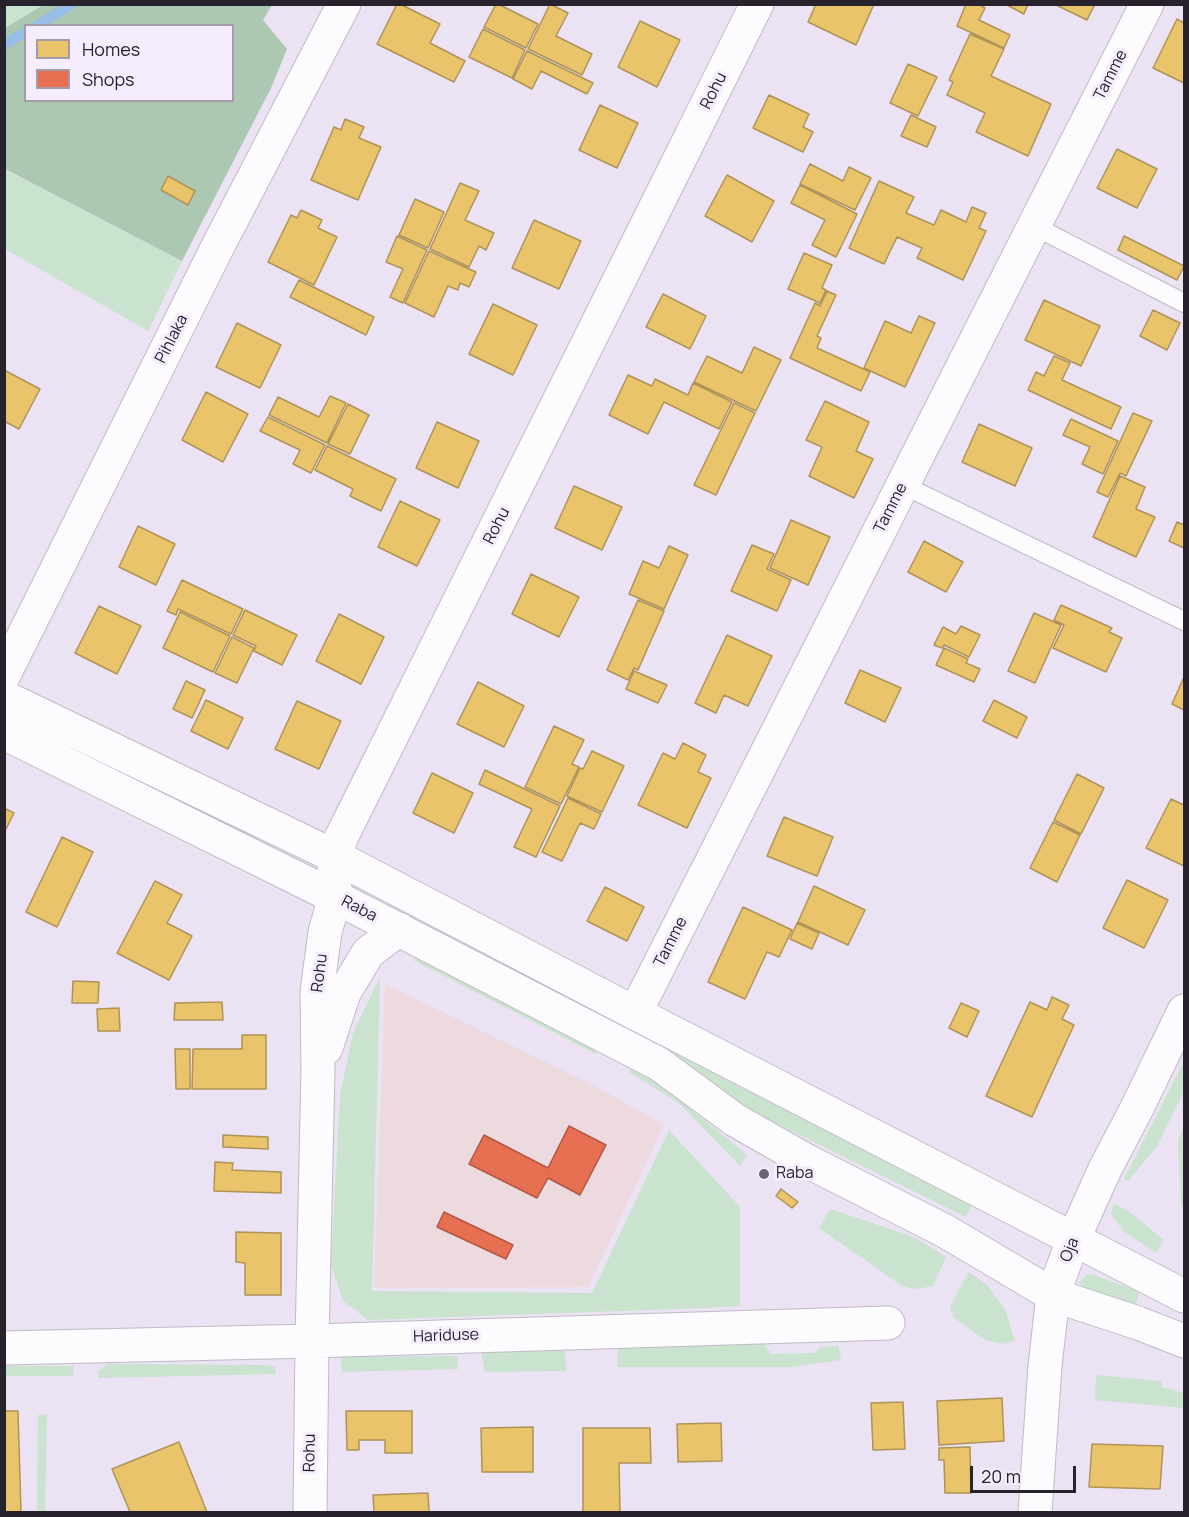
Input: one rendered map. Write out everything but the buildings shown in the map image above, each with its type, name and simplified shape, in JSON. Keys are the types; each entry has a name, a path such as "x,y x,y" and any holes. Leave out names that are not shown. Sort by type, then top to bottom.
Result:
{"street":[{"name":"Pihlaka","path":"4,675 211,261 344,4"},
{"name":"Rohu","path":"310,1512 318,1070 317,992 325,932 335,897 334,856 757,4"},
{"name":"Tamme","path":"635,1013 1147,4"},
{"path":"4,697 334,856 1185,1296"},
{"name":"Raba","path":"4,733 399,929 659,1064 735,1120 807,1161 945,1231 1053,1295 1185,1341"},
{"name":"Rohu","path":"318,1070 344,993 368,953 399,929"},
{"name":"Oja","path":"1035,1512 1045,1366 1053,1295 1073,1240 1105,1169 1185,1011"},
{"name":"Hariduse","path":"4,1348 888,1323"}],"lane":[{"path":"1034,226 1185,303"},
{"path":"903,484 1185,621"}],"shaded area":[{"path":"385,984 597,1087 664,1125 588,1287 374,1288"}],"green space":[{"path":"5,5 43,5 5,28"},
{"path":"43,5 272,5 263,20 287,49 271,88 182,261 5,169 5,28"},
{"path":"4,169 182,261 148,331 5,249"},
{"path":"411,959 429,960 598,1045 596,1054"},
{"path":"510,974 550,981 972,1204 966,1217 751,1111 695,1070"},
{"path":"380,977 372,1291 592,1293 669,1130 740,1207 740,1306 368,1320 343,1301 331,1265 340,1095 353,1033"},
{"path":"1184,1061 1184,1091 1156,1148 1128,1181 1124,1179"},
{"path":"631,1067 639,1067 747,1155 740,1166 680,1104 629,1072"},
{"path":"1184,1127 1184,1209 1181,1204 1178,1140"},
{"path":"1114,1203 1131,1213 1164,1240 1156,1253 1123,1231 1111,1214"},
{"path":"830,1209 914,1237 946,1257 933,1286 916,1289 902,1286 819,1228"},
{"path":"969,1272 987,1285 1005,1309 1015,1341 1004,1344 985,1340 953,1317 950,1306"},
{"path":"1091,1274 1140,1292 1135,1306 1092,1293 1079,1283 1085,1276"},
{"path":"762,1341 771,1354 815,1353 820,1347 838,1346 841,1360 791,1367 617,1367 618,1347"},
{"path":"565,1350 566,1371 485,1372 481,1352"},
{"path":"457,1356 458,1369 342,1372 341,1357"},
{"path":"108,1364 266,1365 275,1367 276,1374 98,1378 98,1372"},
{"path":"5,1366 74,1366 73,1376 5,1376"},
{"path":"1096,1375 1161,1381 1162,1387 1184,1393 1184,1408 1095,1400"},
{"path":"47,1414 45,1512 37,1512 38,1415"}],"waterway":[{"path":"39,24 72,4"},
{"path":"4,44 24,33"}],"place":[{"name":"Raba","path":"764,1174"}]}
